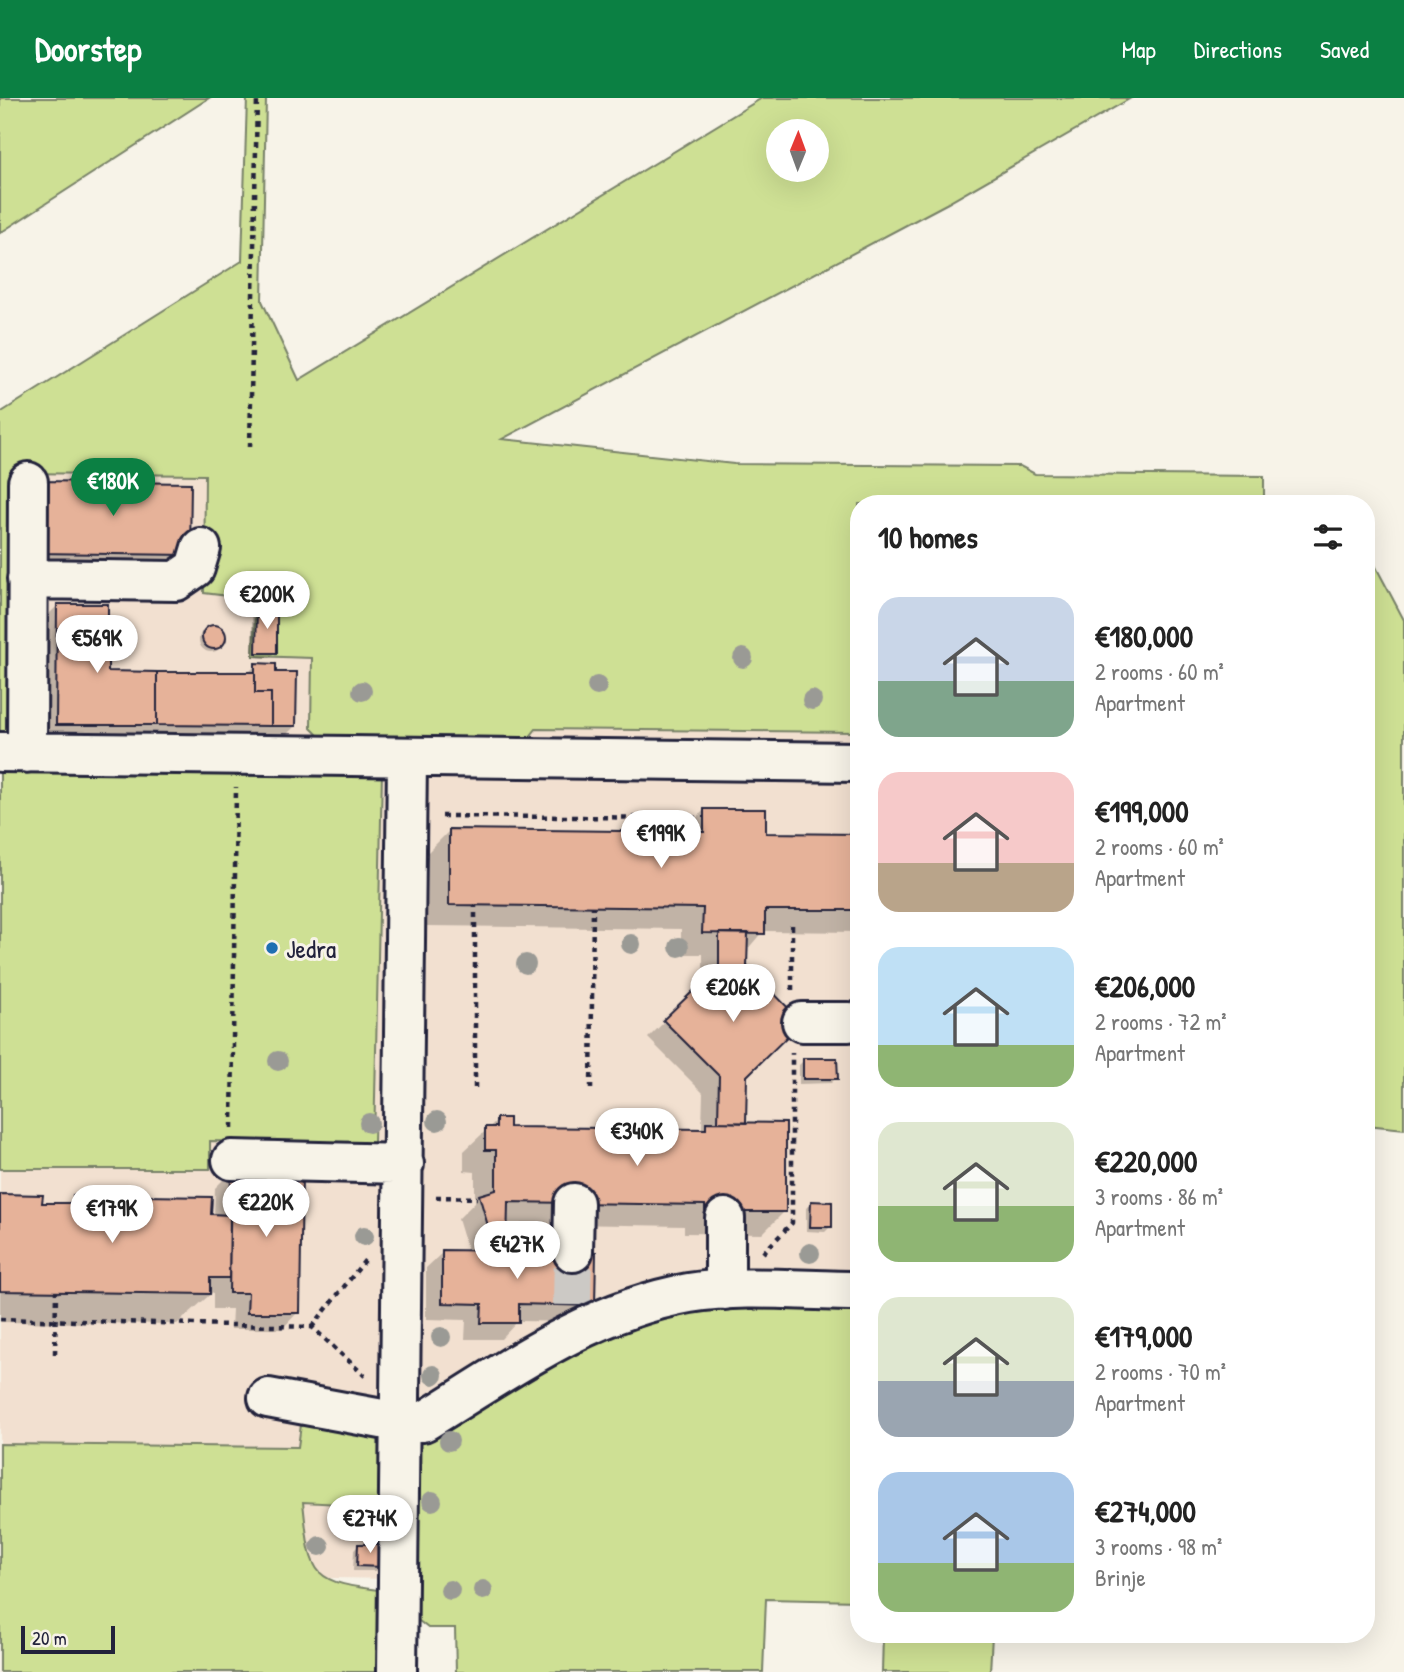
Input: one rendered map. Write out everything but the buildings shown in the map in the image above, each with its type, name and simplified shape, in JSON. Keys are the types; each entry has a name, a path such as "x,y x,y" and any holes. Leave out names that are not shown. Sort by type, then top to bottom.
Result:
{"street":[{"path":"28,482 27,579 13,753 850,762"},
{"path":"27,579 177,580 195,568 201,548"},
{"path":"397,1672 407,759"},
{"path":"795,1022 850,1018"},
{"path":"232,1160 404,1164"},
{"path":"573,1252 574,1203"},
{"path":"725,1218 725,1290"},
{"path":"268,1398 399,1414 423,1422 572,1318 631,1308 690,1293 725,1290 850,1291"}],"path":[{"path":"250,447 257,98"},
{"path":"232,1160 236,755"},
{"path":"407,816 696,818"},
{"path":"475,905 475,1088"},
{"path":"592,1089 593,906"},
{"path":"725,1290 792,1223 795,1022 792,924"},
{"path":"312,1327 370,1255"},
{"path":"55,1354 56,1292"},
{"path":"0,1319 312,1327 399,1414"}],"shaded area":[{"path":"0,466 1262,477 993,495 850,495 850,1586 0,1573"}],"green space":[{"path":"0,98 209,98 0,233"},
{"path":"247,98 266,98 262,301 299,380 762,98 1131,98 948,203 502,439 734,464 1020,466 1035,474 1264,476 1264,495 850,495 850,732 536,729 518,752 332,749 311,728 312,658 253,656 255,613 245,598 204,593 205,475 17,473 16,728 0,742 0,413 242,261"},
{"path":"1375,565 1404,620 1404,1129 1375,1126"},
{"path":"0,768 382,772 374,1144 210,1141 210,1169 0,1169"},
{"path":"850,1303 850,1601 766,1599 763,1672 456,1672 455,1628 428,1628 409,1613 414,1449 425,1432 538,1359 702,1304"},
{"path":"302,1417 380,1433 378,1506 303,1502 309,1546 319,1571 328,1579 342,1584 387,1591 386,1672 0,1672 0,1444 298,1447"},
{"path":"883,1643 992,1643 990,1672 882,1672"}],"tunnel":[{"path":"572,1305 573,1252"}],"place":[{"name":"Jedra","path":"272,948"}]}
